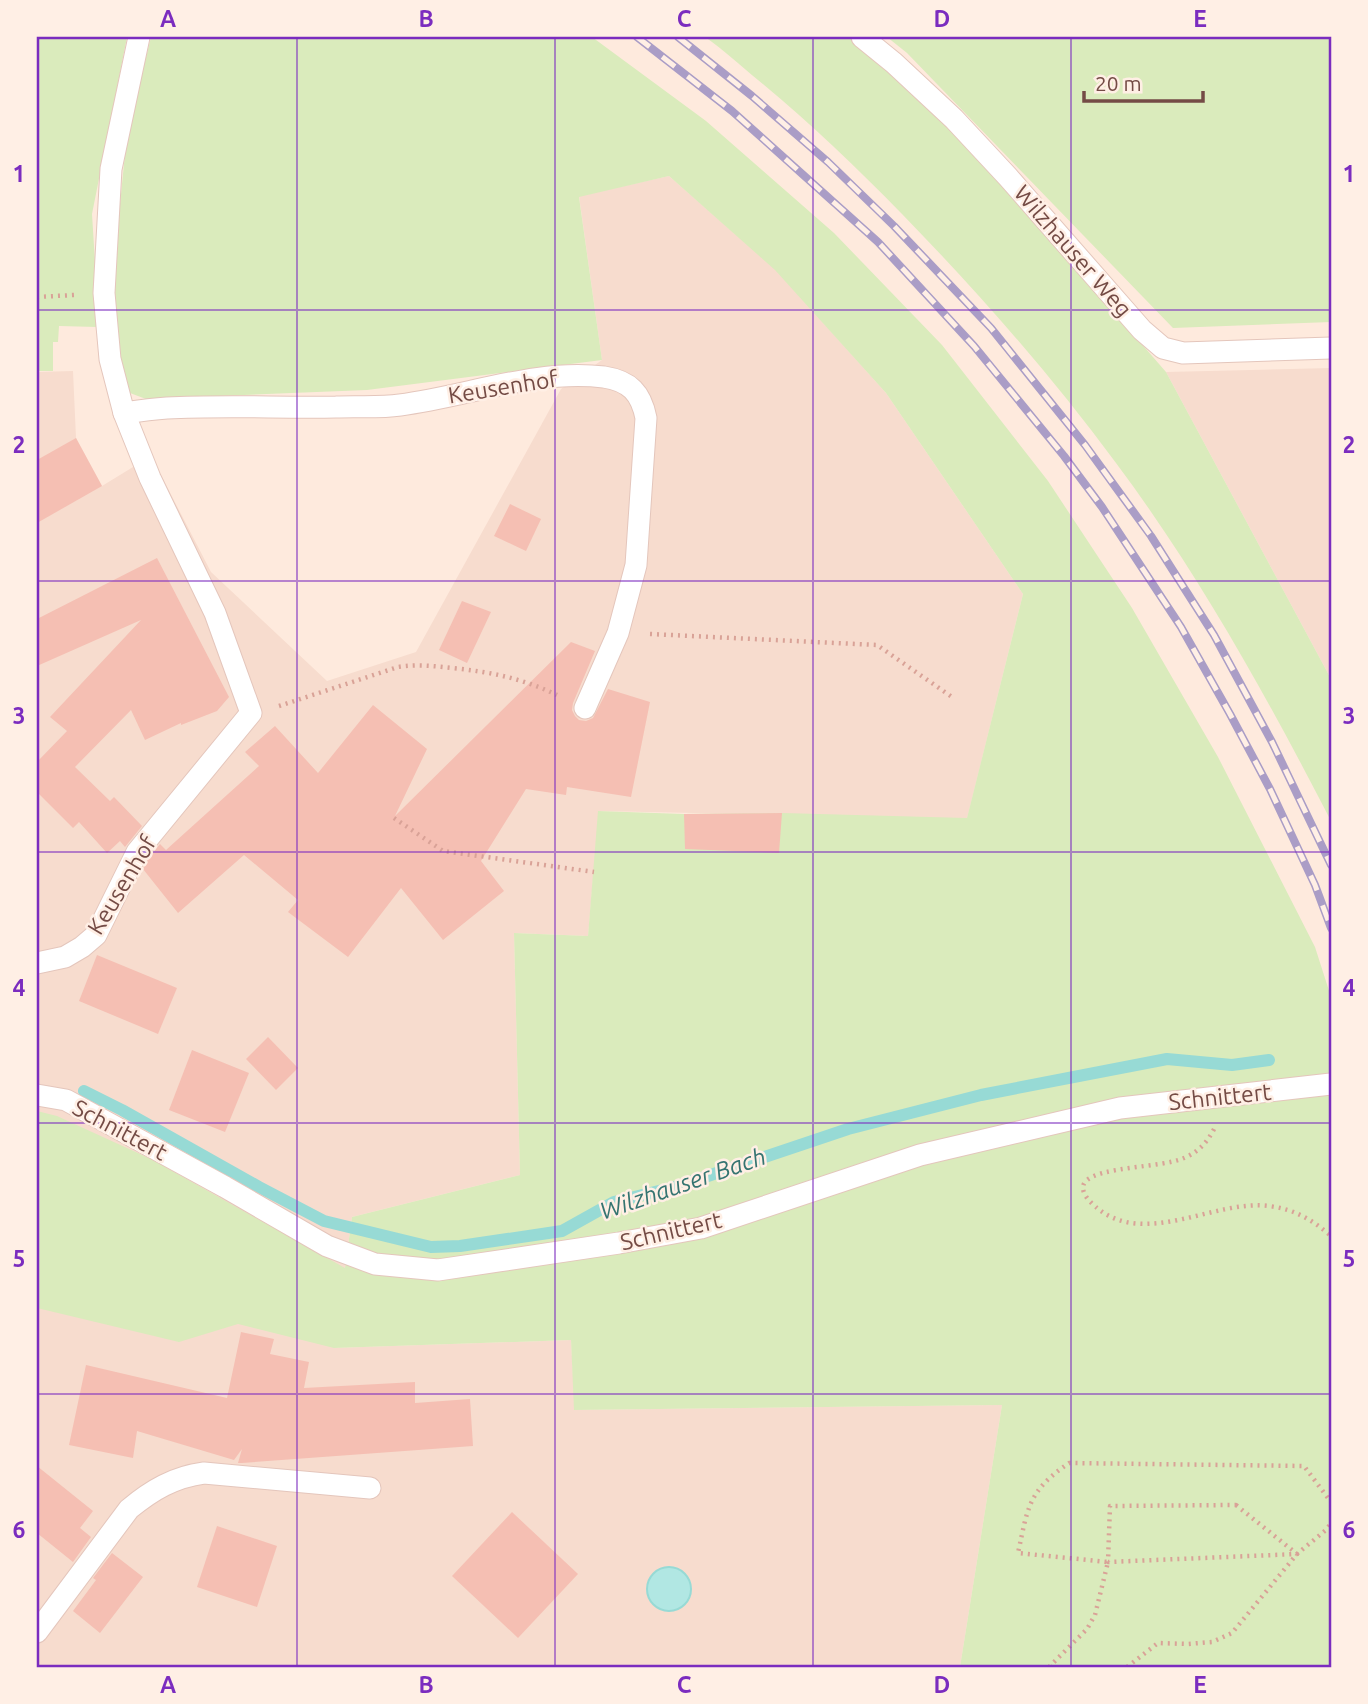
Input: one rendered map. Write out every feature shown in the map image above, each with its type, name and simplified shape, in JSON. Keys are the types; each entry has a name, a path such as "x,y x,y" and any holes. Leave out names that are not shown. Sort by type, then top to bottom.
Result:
{"lane":[{"name":"Keusenhof","path":"37,963 65,957 96,935 137,852 251,713 215,613 150,478 124,413 110,359 104,293 111,169 139,37"},
{"name":"Wilzhauser Weg","path":"862,37 954,119 1142,330 1163,348 1183,353 1331,348"},
{"name":"Keusenhof","path":"124,413 167,408 399,405 550,376 605,377 624,382 636,393 646,418 636,565 618,633 585,708"},
{"name":"Schnittert","path":"37,1095 66,1100 327,1246 375,1264 438,1270 701,1228 920,1155 1120,1108 1331,1084"},
{"path":"37,1633 129,1509 167,1482 204,1473 370,1488"}],"path":[{"path":"618,633 877,645 952,697"},
{"path":"274,707 398,667 417,664 489,672 536,685 585,708"},
{"path":"394,818 443,851 594,872"},
{"path":"1220,1097 1216,1125 1208,1141 1195,1152 1170,1162 1097,1175 1083,1185 1087,1198 1107,1215 1132,1224 1156,1223 1229,1209 1267,1205 1304,1216 1331,1236"},
{"path":"1297,1554 1108,1562 1018,1553 1028,1508 1034,1495 1053,1474 1069,1463 1304,1466 1331,1502"},
{"path":"1051,1667 1087,1629 1095,1615 1108,1562 1110,1506 1236,1505 1297,1554"},
{"path":"1127,1667 1158,1643 1212,1642 1232,1633 1297,1554 1331,1524"}],"shaded area":[{"path":"669,176 775,269 886,393 1023,594 967,819 599,811 588,936 514,933 520,1175 352,1217 334,1348 571,1340 575,1410 1002,1405 960,1667 37,1667 37,372 73,371 76,438 102,486 151,456 211,572 327,681 416,652 561,389 602,360 579,196"},
{"path":"1331,368 1331,679 1166,372"}],"green space":[{"path":"37,37 127,37 92,214 97,327 59,326 58,342 53,342 53,371 37,371"},
{"path":"151,37 592,37 706,121 834,233 942,345 1048,481 1132,608 1218,757 1315,947 1331,997 1331,1667 960,1667 1002,1405 574,1410 571,1340 334,1348 238,1324 179,1342 37,1308 37,1111 57,1116 151,1159 345,1268 352,1217 520,1175 514,933 588,936 598,811 967,818 1023,594 886,393 775,270 669,176 579,197 602,360 367,390 146,399 130,393 117,343 112,284 127,134"},
{"path":"705,37 849,37 945,124 1006,188 1166,372 1331,679 1331,821 1282,728 1204,592 1146,505 1066,398 986,304 885,196 796,112"},
{"path":"887,37 1331,37 1331,322 1173,328 907,53"}],"water":[{"path":"669,1567 678,1568 685,1573 690,1580 690,1598 685,1605 678,1610 669,1611 660,1610 653,1605 648,1598 647,1589 648,1580 653,1573 660,1568"}],"building":[{"path":"76,438 102,486 37,523 37,460"},
{"path":"510,504 541,519 526,551 494,536"},
{"path":"157,558 229,697 217,711 181,723 145,740 131,710 75,767 110,801 114,797 142,826 125,847 120,841 107,853 79,822 73,828 37,792 37,762 67,731 50,717 141,620 37,666 37,619"},
{"path":"462,601 491,612 467,663 439,650"},
{"path":"571,642 595,651 573,703 572,710 579,720 593,718 608,689 650,702 631,797 567,787 566,795 526,789 481,861 504,891 443,940 401,888 348,957 288,912 298,900 244,855 178,913 143,869 160,844 166,850 259,766 245,752 275,726 318,773 373,705 427,749 395,816"},
{"path":"782,813 779,853 685,849 684,814"},
{"path":"97,955 177,988 158,1034 79,1001"},
{"path":"268,1037 298,1068 276,1090 246,1059"},
{"path":"192,1050 249,1073 225,1132 169,1110"},
{"path":"241,1332 274,1339 270,1354 309,1362 304,1388 415,1382 415,1403 470,1399 473,1446 238,1463 242,1449 234,1460 137,1431 133,1458 69,1445 86,1365 227,1398"},
{"path":"37,1466 93,1511 80,1528 91,1537 73,1562 37,1533"},
{"path":"512,1512 578,1574 518,1638 452,1576"},
{"path":"217,1526 277,1546 257,1607 197,1587"},
{"path":"112,1553 143,1577 100,1633 73,1611"}],"waterway":[{"name":"Wilzhauser Bach","path":"84,1091 324,1221 431,1247 460,1246 562,1231 614,1202 675,1187 848,1129 981,1095 1167,1059 1232,1065 1269,1060"}],"railway":[{"path":"637,37 732,111 878,242 974,346 1064,456 1102,507 1181,627 1270,789 1315,885 1331,928"},
{"path":"678,37 828,162 894,226 991,328 1085,445 1151,536 1214,635 1272,742 1331,865"}]}
